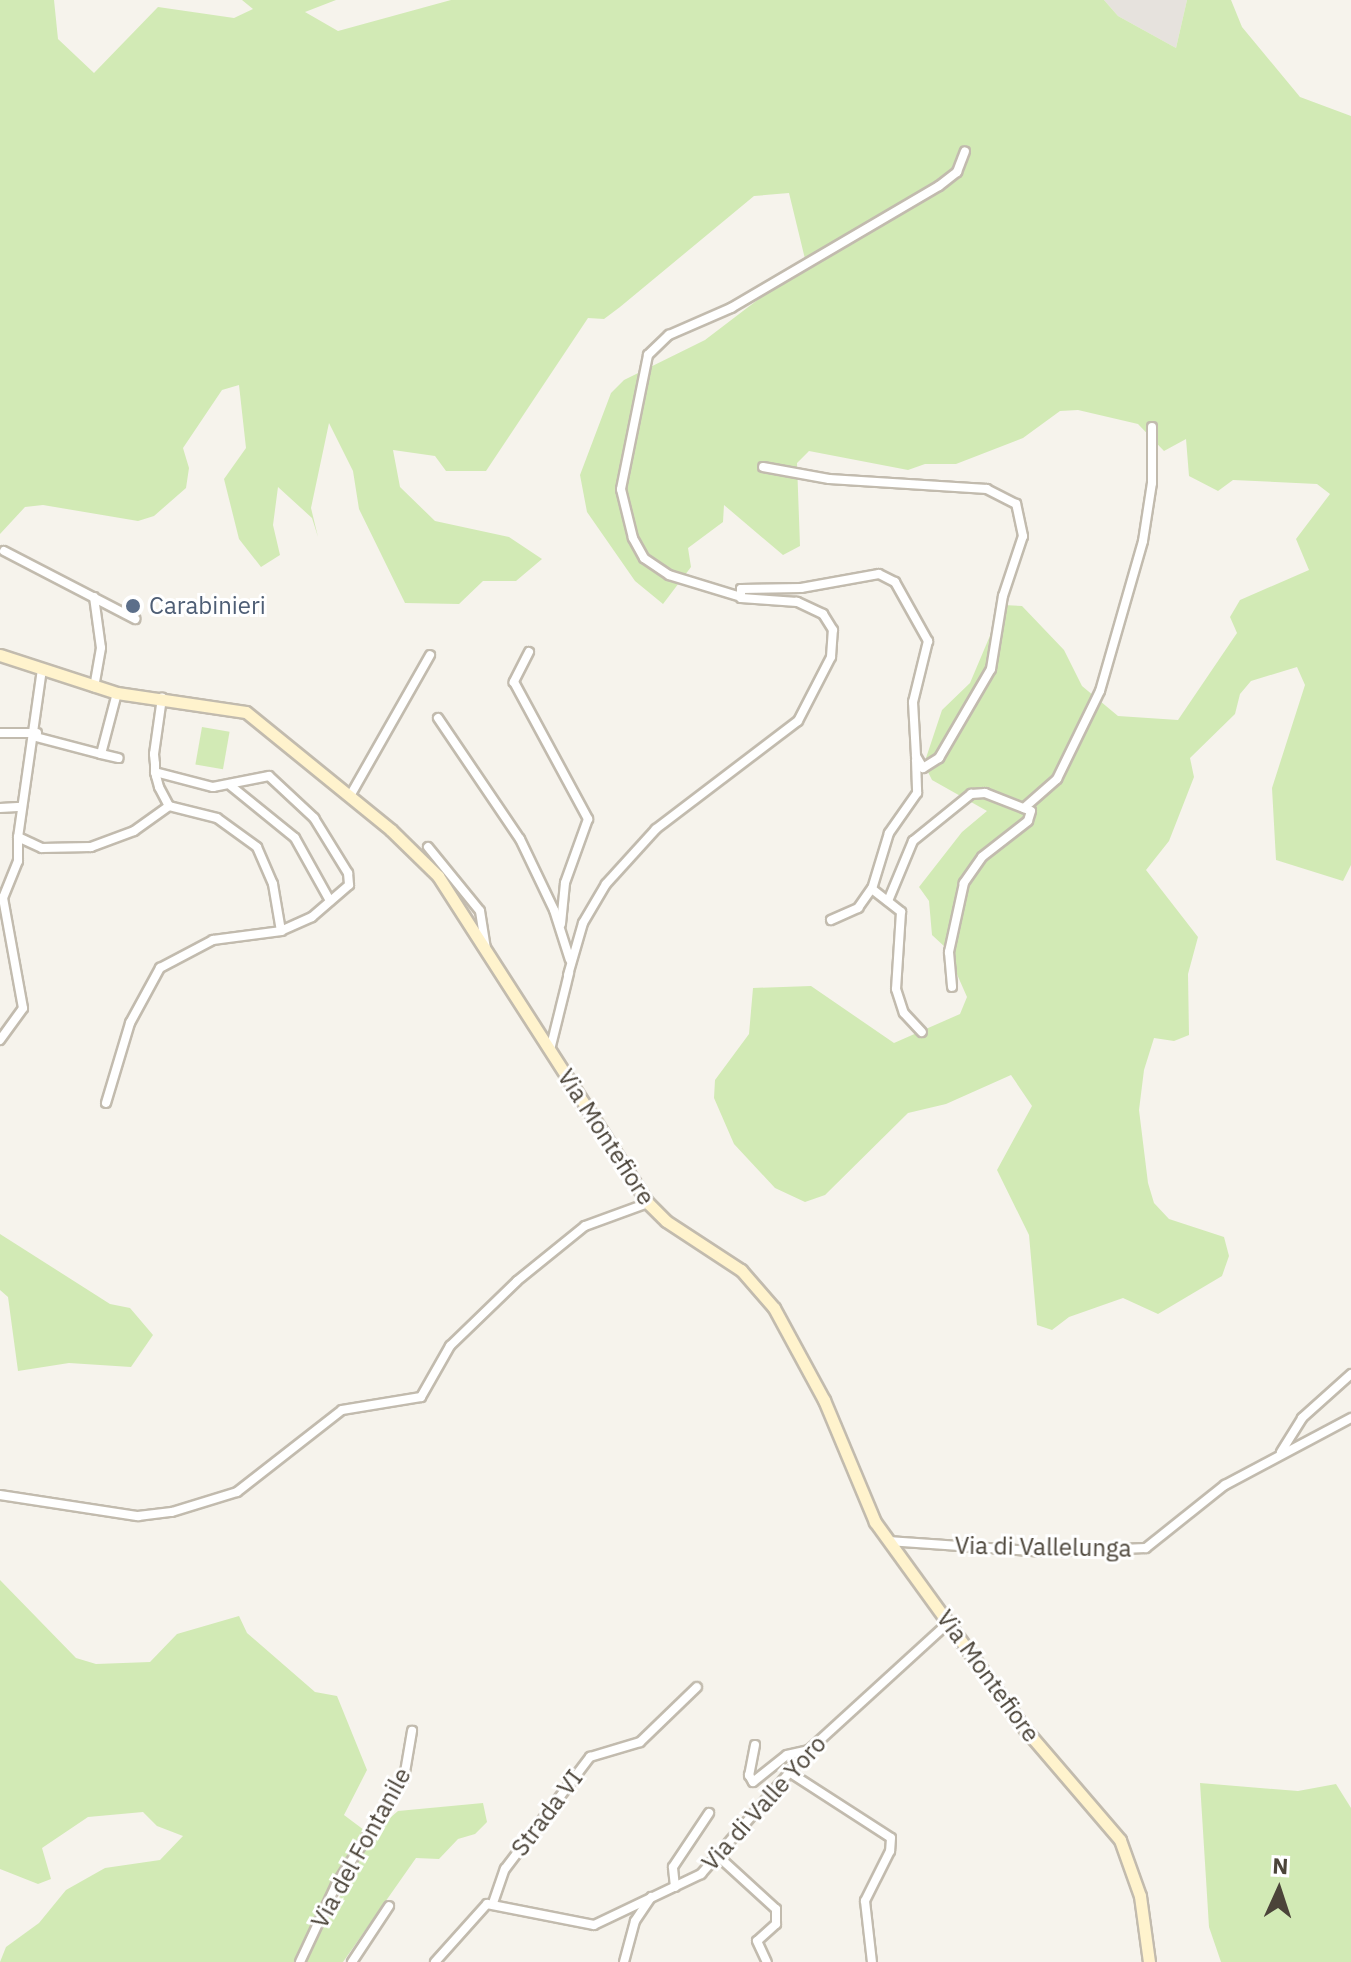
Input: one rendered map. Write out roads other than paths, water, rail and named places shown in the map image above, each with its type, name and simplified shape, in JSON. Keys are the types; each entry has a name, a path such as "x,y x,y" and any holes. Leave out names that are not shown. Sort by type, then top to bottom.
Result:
{"main road":[{"name":"Via Montefiore","path":"0,655 117,693 246,712 350,796 434,871 648,1203 666,1221 741,1270 771,1303 824,1400 859,1490 888,1541 1025,1729 1120,1840 1143,1907 1149,1962"}],"street":[{"path":"550,1050 568,975 588,911 640,844 793,725 808,707 831,657 831,623 797,602 741,598 669,575 644,558 633,538 621,489 648,355 669,335 731,308 939,186 957,172 965,151"},
{"path":"1024,808 1057,779 1100,691 1143,541 1152,483 1152,427"},
{"path":"763,467 829,479 987,489 1019,509 1023,536 1003,596 988,677 936,762 922,767 916,752"},
{"path":"4,551 135,619"},
{"path":"741,598 739,592 746,588 804,587 877,574 893,581 928,644 913,693 917,793 889,833 872,887 858,908 831,920"},
{"path":"94,597 101,639 94,687"},
{"path":"529,652 514,682 588,819 565,883 561,928"},
{"path":"350,796 430,655"},
{"path":"0,1040 23,1008 3,898 18,861 22,807 37,735 42,669"},
{"path":"101,754 117,693"},
{"path":"162,698 155,772 169,806"},
{"path":"438,718 520,839 561,928 569,954 568,975"},
{"path":"0,733 37,735 119,758"},
{"path":"106,1103 130,1023 160,968 217,938 281,931 309,919 348,886 350,878 305,806 264,775 231,786 200,785 155,772"},
{"path":"231,786 295,838 330,901"},
{"path":"888,901 913,841 971,794 985,793 1024,808 1031,818 989,851 964,883 949,952 952,987"},
{"path":"18,837 37,847 91,847 141,827 169,806"},
{"path":"169,806 217,818 252,841 273,884 281,931"},
{"path":"0,808 22,807"},
{"path":"428,847 480,911 486,948"},
{"path":"872,887 875,895 899,909 903,925 898,1001 922,1032"},
{"path":"0,1495 138,1516 179,1511 237,1492 342,1410 421,1397 450,1346 517,1281 585,1226 648,1203"},
{"path":"1281,1453 1307,1412 1351,1374"},
{"name":"Via di Vallelunga","path":"888,1541 1046,1552 1142,1549 1158,1543 1213,1493 1281,1453 1351,1418"},
{"name":"Via di Valle Yoro","path":"493,1903 560,1922 594,1925 701,1874 719,1857 809,1750 949,1622"},
{"name":"Strada VI","path":"493,1903 505,1869 590,1757 640,1742 697,1687"},
{"name":"Via del Fontanile","path":"300,1962 347,1866 402,1783 412,1731"},
{"path":"755,1745 749,1775 753,1782 787,1755 809,1750"},
{"path":"789,1772 891,1838 890,1851 865,1901 872,1962"},
{"path":"675,1887 673,1867 709,1813"},
{"path":"719,1857 776,1909 776,1924 757,1941 767,1962"},
{"path":"624,1962 637,1917 655,1894"},
{"path":"435,1962 477,1911 493,1903"},
{"path":"352,1962 389,1906"}],"place":[{"name":"Carabinieri","path":"133,606"}]}
